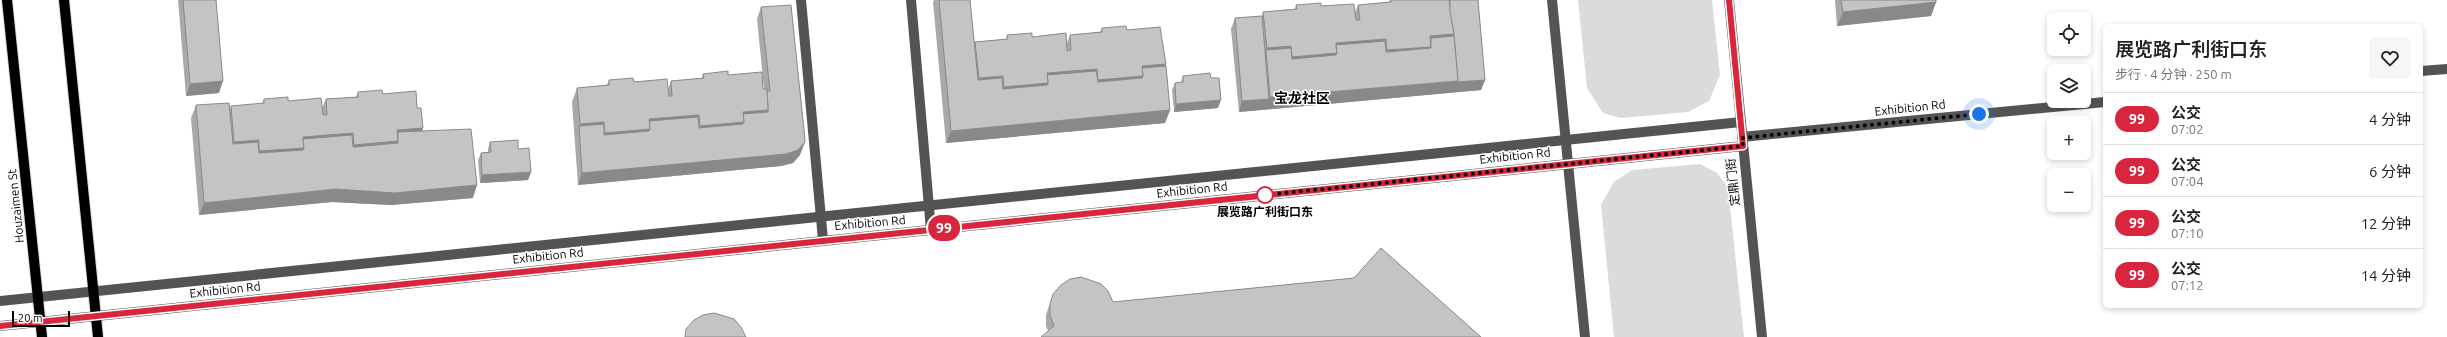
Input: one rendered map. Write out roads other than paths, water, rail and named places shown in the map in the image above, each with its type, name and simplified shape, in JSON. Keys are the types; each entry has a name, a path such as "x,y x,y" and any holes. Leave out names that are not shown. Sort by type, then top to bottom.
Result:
{"main road":[{"name":"Houzaimen St","path":"7,0 42,337"},
{"path":"64,0 98,337"}],"street":[{"path":"801,0 823,240"},
{"path":"911,0 931,230"},
{"path":"1552,0 1564,140 1585,337"},
{"name":"定鼎门街","path":"1729,0 1762,337"},
{"path":"2423,71 2447,68"},
{"name":"Exhibition Rd","path":"0,326 1567,164 1742,142 2103,102"},
{"name":"Exhibition Rd","path":"0,301 1741,122"}],"place":[{"name":"展览路广利街口东","path":"1265,195"}],"district":[{"name":"宝龙社区","path":"1302,98"}]}
